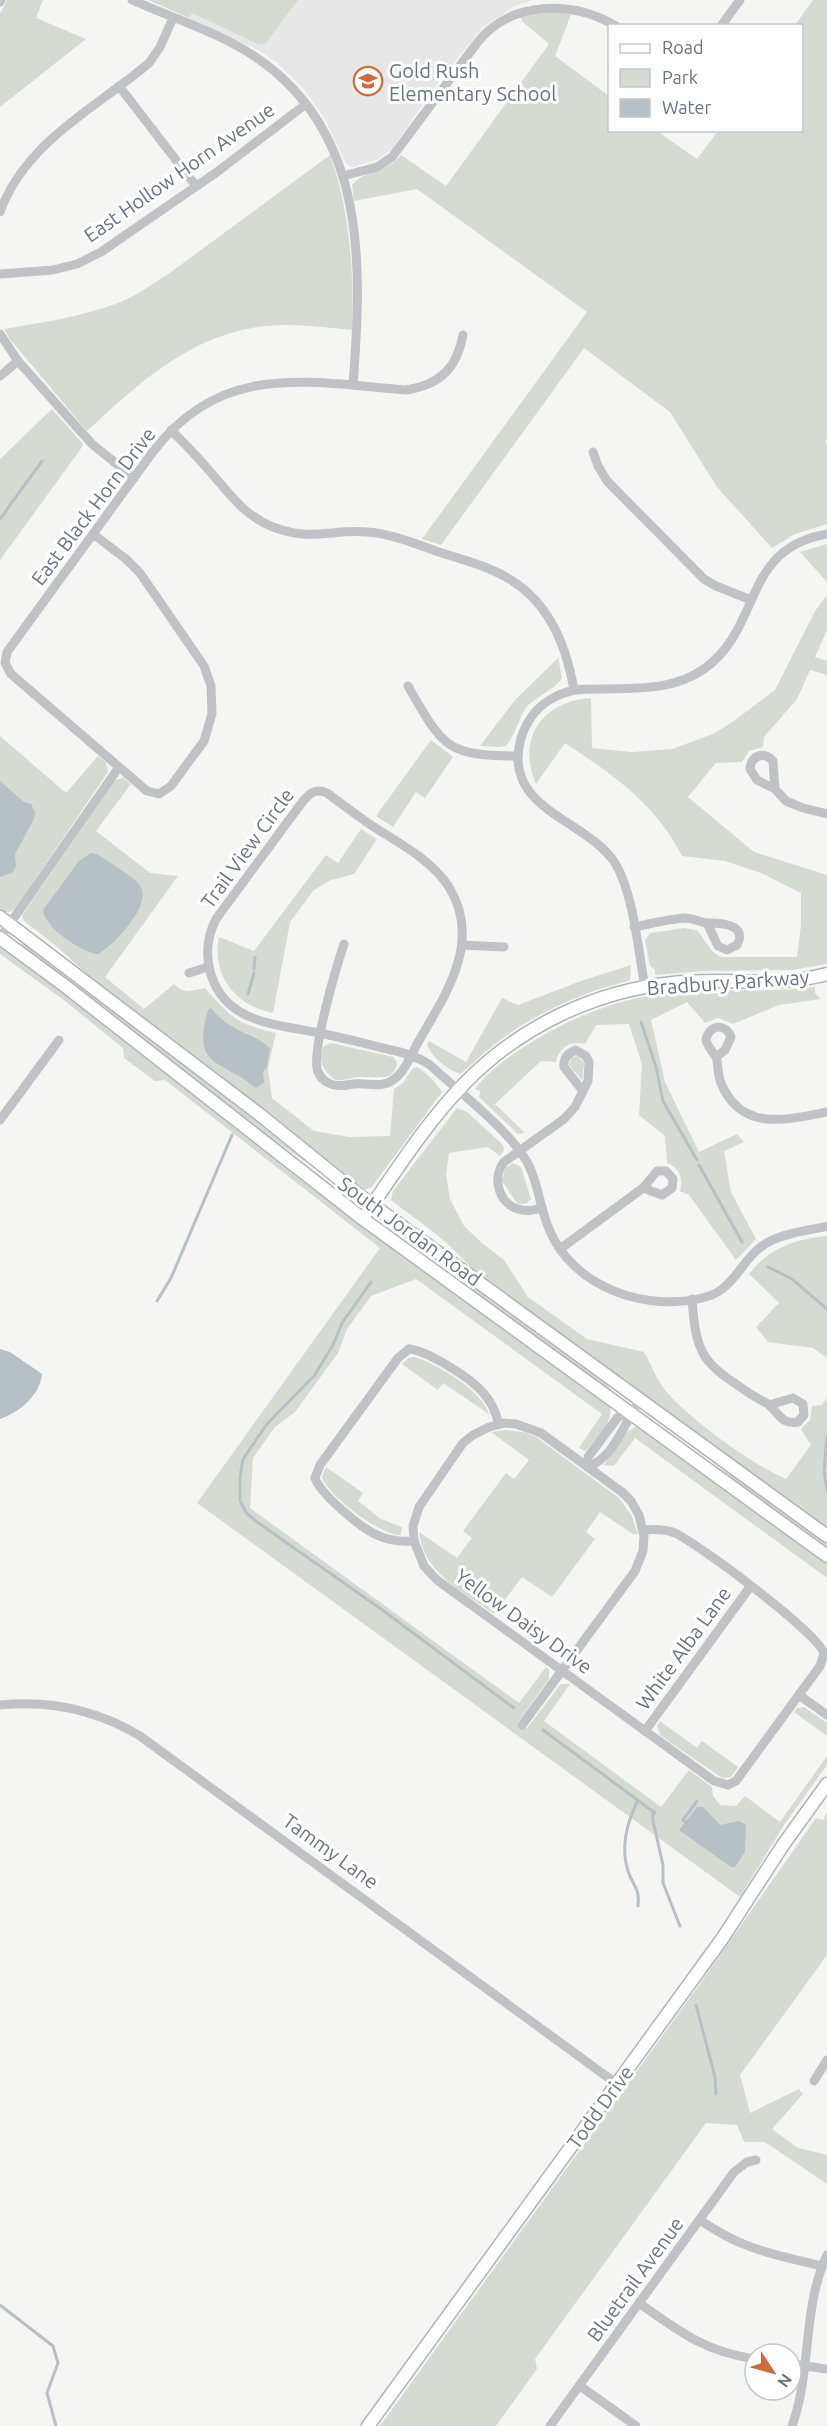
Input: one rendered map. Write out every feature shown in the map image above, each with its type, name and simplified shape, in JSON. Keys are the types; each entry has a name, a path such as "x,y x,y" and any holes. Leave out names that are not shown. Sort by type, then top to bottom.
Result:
{"main road":[{"name":"South Jordan Road","path":"5,921 373,1204 827,1536"},
{"name":"South Jordan Road","path":"0,938 363,1219 827,1556"},
{"name":"Bradbury Parkway","path":"363,1219 436,1116 458,1090 496,1055 539,1026 590,1002 645,987 692,981 826,978"},
{"name":"Todd Drive","path":"368,2426 722,1939 783,1845 827,1784"}],"street":[{"path":"132,0 256,57 284,79 325,131 343,176 353,226 358,271 359,305 353,386"},
{"path":"722,24 740,0"},
{"path":"343,176 377,166 396,153 471,50 493,26 514,14 529,8 567,3 590,11 613,24"},
{"path":"0,212 16,178 37,151 51,137 153,58 173,18"},
{"path":"119,86 196,186"},
{"name":"East Hollow Horn Avenue","path":"0,274 53,270 93,257 196,186 306,104"},
{"path":"0,334 18,361 92,444 134,478"},
{"name":"East Black Horn Drive","path":"93,534 126,559 140,573 204,666 211,686 213,714 204,741 159,799 11,674 2,663 7,652 93,534 134,478 171,430 207,403 246,387 286,381 406,390 430,384 444,375 455,361 463,335"},
{"path":"0,376 18,361"},
{"path":"171,430 207,467 236,503 251,516 266,524 306,536 372,532 492,569 514,582 528,592 547,613 556,628 568,660 574,690"},
{"path":"593,452 603,475 614,488 704,579 751,600"},
{"path":"645,987 625,885 614,863 599,845 538,804 523,778 519,756 523,732 535,712 551,699 574,690 655,687 676,683 696,674 716,659 732,642 765,572 782,553 805,540 827,534"},
{"path":"408,686 430,724 450,745 473,754 519,756"},
{"path":"0,938 5,921 119,766"},
{"name":"Trail View Circle","path":"321,1033 316,1058 317,1071 326,1081 337,1086 388,1083 400,1073 410,1056 453,979 462,945 456,902 437,872 317,788 306,797 216,919 209,937 208,967 221,994 239,1011 264,1021 321,1033 410,1056 430,1065 520,1151 532,1173 550,1231 560,1248 587,1276 616,1292 649,1300 692,1299 710,1296 724,1288 752,1255 768,1242 827,1226"},
{"path":"776,789 791,803 827,814"},
{"path":"633,927 686,918 707,923"},
{"path":"321,1033 344,944"},
{"path":"462,945 504,947"},
{"path":"189,973 208,967"},
{"path":"0,1120 59,1040"},
{"path":"716,1057 720,1082 727,1095 742,1110 758,1119 777,1120 827,1112"},
{"path":"542,1208 526,1210 515,1208 506,1200 498,1186 497,1176 500,1167 568,1115 579,1100 582,1090"},
{"path":"755,1130 758,1119"},
{"path":"560,1248 643,1188"},
{"path":"692,1299 696,1341 707,1360 769,1405"},
{"path":"499,1424 491,1403 478,1387 424,1354 408,1347 311,1478 369,1531 395,1541 414,1541 414,1520 419,1507 470,1437 484,1428 511,1424 533,1429 627,1496 638,1512 644,1530 643,1551 635,1571 522,1725"},
{"path":"588,1467 598,1464 627,1424 630,1413 640,1400"},
{"path":"644,1530 661,1529 680,1535 792,1618 819,1643 825,1654 822,1662 798,1695 827,1715"},
{"name":"Yellow Daisy Drive","path":"414,1541 421,1562 433,1577 728,1790 798,1695"},
{"name":"White Alba Lane","path":"645,1731 750,1587"},
{"name":"Tammy Lane","path":"0,1705 33,1703 73,1708 104,1717 140,1736 617,2084"},
{"path":"814,2081 827,2060"},
{"name":"Bluetrail Avenue","path":"550,2426 734,2172 747,2162 756,2160"},
{"path":"700,2220 723,2236 748,2248 822,2266"},
{"path":"792,2426 805,2365 816,2289 827,2255"},
{"path":"639,2303 703,2345 723,2353 743,2356"},
{"path":"805,2365 827,2369"},
{"path":"580,2386 636,2426"}],"shaded area":[{"name":"Gold Rush Elementary School","path":"196,0 532,0 513,7 482,28 435,87 391,150 376,160 353,167 346,164 326,121 304,89 275,61 258,50 189,18"}],"green space":[{"path":"7,0 43,0 36,18 86,39 0,107 0,14"},
{"path":"148,0 298,0 265,44 258,44 192,13 189,18"},
{"path":"813,0 827,0 827,438 825,441 827,443 827,524 795,534 772,548 717,487 670,412 584,348 441,545 422,539 587,312 417,189 354,201 352,185 356,180 396,161 401,155 446,186 549,44 520,17 541,11 572,12 555,56 608,95 608,132 658,132 697,159 717,132 803,132 803,24 796,24"},
{"path":"330,155 342,198 349,241 352,330 276,325 238,331 213,339 190,350 147,379 87,431 4,329 90,312 131,297 167,275"},
{"path":"52,409 83,444 0,560 0,459"},
{"path":"827,544 827,582 800,552"},
{"path":"827,595 827,630 815,657 827,661 827,675 810,670 797,699 764,737 763,747 749,751 742,762 716,763 688,797 754,852 827,875 827,964 792,970 703,971 655,975 655,970 650,966 645,940 650,933 685,928 698,931 712,951 720,957 797,957 801,925 801,893 761,873 725,861 682,856 671,837 646,806 616,779 565,743 536,784 529,752 532,737 547,714 559,706 591,698 592,748 632,752 672,749 713,734 775,690 815,611"},
{"path":"558,658 562,678 559,683 525,709 507,744 499,747 480,746 515,700"},
{"path":"0,736 66,793 98,756 106,763 108,772 17,906 8,912 0,910"},
{"path":"431,740 453,757 425,798 416,792 393,827 376,816"},
{"path":"123,778 131,784 96,831 150,873 178,876 105,977 144,1009 174,984 185,991 205,988 222,1007 243,1023 276,1033 268,1068 272,1098 314,1131 349,1137 390,1136 394,1089 403,1083 412,1069 417,1067 424,1072 442,1092 371,1188 363,1190 359,1188 98,984 24,921 22,916 27,908 115,780"},
{"path":"361,829 377,839 354,874 331,880 314,890 290,922 273,1013 248,1004 229,987 223,976 219,964 219,937 254,951 326,855 338,863"},
{"path":"17,936 251,1115 307,1160 306,1162 242,1118 25,949"},
{"path":"0,945 395,1249 609,1405 610,1417 604,1429 587,1450 579,1448 602,1414 416,1279 371,1296 347,1329 338,1353 295,1412 275,1427 253,1458 250,1508 519,1703 546,1667 549,1669 549,1679 518,1722 527,1728 561,1684 570,1684 544,1721 661,1807 689,1770 712,1787 713,1796 720,1805 736,1806 745,1796 780,1822 827,1756 827,1765 784,1825 740,1897 197,1503 380,1248 165,1080 155,1081 124,1058 123,1048 65,1001 0,954"},
{"path":"631,965 628,981 594,991 545,1012 499,1041 460,1074 440,1062 429,1049 427,1044 429,1041 466,1062 502,998 518,1005"},
{"path":"815,987 815,993 821,999 779,1005 733,1024 718,1018 705,1023 687,1002 651,1020 665,1082 699,1152 737,1134 744,1142 724,1151 731,1192 756,1239 736,1260 689,1195 680,1191 679,1174 675,1167 667,1163 665,1136 639,1115 642,1064 629,1024 596,1025 585,1044 575,1043 566,1046 560,1052 556,1062 541,1061 495,1104 525,1133 518,1134 479,1097 480,1091 475,1089 495,1068 535,1040 586,1014 621,1002 677,992"},
{"path":"331,1043 393,1057 397,1062 395,1069 389,1076 384,1077 336,1080 323,1067 320,1055 325,1046"},
{"path":"578,1056 584,1063 582,1080 569,1065 571,1058"},
{"path":"457,1108 467,1112 503,1145 504,1150 500,1156 488,1147 449,1153 446,1175 450,1199 464,1226 504,1260 528,1297 587,1339 644,1352 664,1389 688,1413 738,1452 786,1479 811,1445 801,1429 810,1420 812,1406 822,1405 827,1397 827,1528 480,1276 442,1239 391,1200 393,1191"},
{"path":"513,1163 521,1167 531,1199 527,1203 516,1202 502,1181 505,1168"},
{"path":"827,1236 827,1358 813,1348 768,1342 756,1327 779,1303 749,1274 765,1258 783,1246"},
{"path":"467,1281 600,1377 613,1392 465,1286 464,1283"},
{"path":"415,1357 436,1366 458,1380 477,1396 489,1414 443,1383 438,1390 402,1364 408,1358"},
{"path":"635,1427 644,1429 827,1563 827,1578 635,1438 614,1466 604,1465 627,1432"},
{"path":"507,1430 523,1432 536,1437 619,1498 632,1516 638,1534 633,1534 600,1512 586,1532 595,1539 552,1597 522,1577 494,1614 458,1589 437,1570 428,1559 419,1532 457,1558 472,1538 463,1531 506,1473 514,1479 529,1460 491,1432"},
{"path":"704,1459 754,1489 827,1543 827,1549"},
{"path":"326,1467 363,1493 358,1501 381,1519 402,1527 401,1535 381,1529 344,1504 326,1485 322,1477"},
{"path":"804,1707 827,1723 827,1736 794,1712 797,1708"},
{"path":"660,1721 697,1748 702,1741 738,1767 731,1777 722,1778 661,1736 657,1726"},
{"path":"827,1812 827,1955 740,2075 750,2113 799,2089 803,2094 772,2129 798,2148 827,2155 827,2184 765,2142 744,2142 737,2125 706,2123 535,2359 537,2369 496,2426 380,2426 697,1988 816,1818 823,1820"}],"water":[{"path":"0,781 24,802 31,804 35,812 34,819 15,854 16,866 13,872 0,877"},
{"path":"91,853 97,854 121,869 141,887 143,895 136,914 122,934 99,954 84,950 65,938 50,924 43,910 79,861"},
{"path":"211,1008 227,1023 262,1042 270,1049 267,1066 263,1072 264,1082 256,1088 220,1066 206,1053 204,1029 208,1010"},
{"path":"0,1349 10,1352 42,1374 37,1389 28,1402 15,1412 0,1419"},
{"path":"697,1807 703,1807 720,1825 739,1821 746,1825 745,1852 735,1867 731,1867 679,1830"}],"waterway":[{"path":"0,519 42,461"},
{"path":"254,969 255,957"},
{"path":"248,994 254,973"},
{"path":"641,1022 656,1067 663,1101 697,1160"},
{"path":"157,1301 171,1278 232,1135"},
{"path":"699,1165 742,1242"},
{"path":"768,1267 792,1279 827,1309"},
{"path":"371,1282 342,1323 333,1345 314,1376 267,1424 243,1459 240,1501 247,1514 257,1522 381,1609 514,1708"},
{"path":"827,1436 824,1471 827,1491"},
{"path":"543,1730 655,1813"},
{"path":"638,1800 628,1826 625,1843 626,1862 637,1891 638,1906"},
{"path":"687,1823 683,1820 697,1801"},
{"path":"653,1811 653,1821 663,1865 663,1883 680,1926"},
{"path":"696,2005 715,2077 716,2094"},
{"path":"0,2305 53,2346 58,2363 47,2393 56,2426"}],"place":[{"name":"Gold Rush Elementary School","path":"368,81"}]}
